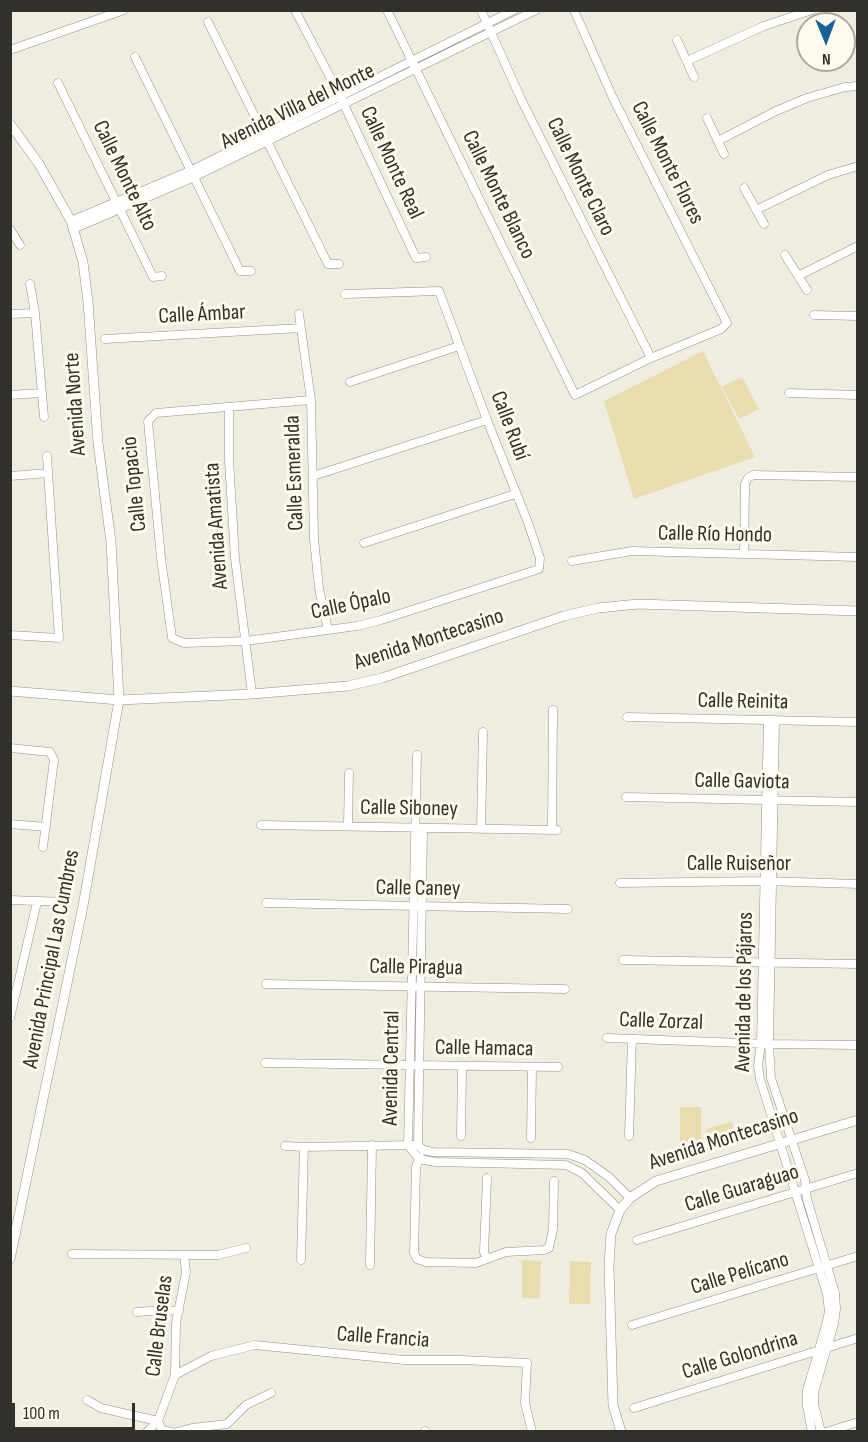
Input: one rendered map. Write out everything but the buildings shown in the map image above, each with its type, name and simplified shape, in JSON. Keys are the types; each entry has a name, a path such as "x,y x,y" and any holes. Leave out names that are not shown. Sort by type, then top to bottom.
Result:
{"street":[{"path":"10,50 124,10"},
{"name":"Calle Monte Real","path":"295,10 340,96 416,258 426,257"},
{"name":"Calle Monte Blanco","path":"387,10 575,395 651,358"},
{"name":"Calle Monte Claro","path":"481,10 521,99 651,358"},
{"name":"Avenida Villa del Monte","path":"266,138 340,96 514,10"},
{"name":"Avenida Villa del Monte","path":"72,225 118,207 266,138 344,105 536,10"},
{"name":"Calle Monte Flores","path":"574,10 614,98 727,323 721,328 651,358"},
{"path":"687,61 764,26 812,10"},
{"path":"208,22 328,264 339,264"},
{"path":"677,40 694,77"},
{"path":"135,57 240,271 251,271"},
{"name":"Calle Monte Alto","path":"58,82 153,277 162,276"},
{"path":"718,141 807,98 845,87 858,86"},
{"path":"707,118 724,154"},
{"name":"Avenida Norte","path":"10,124 39,164 72,225 83,262 98,443 111,542 119,700"},
{"path":"756,210 828,175 858,166"},
{"path":"744,188 764,224"},
{"path":"10,229 20,244"},
{"path":"798,276 858,246"},
{"path":"785,255 807,291"},
{"path":"30,284 35,313 44,417"},
{"name":"Calle Rubí","path":"345,294 440,291 540,558 539,569 534,571"},
{"path":"10,314 35,313"},
{"name":"Calle Esmeralda","path":"299,314 311,400 314,539 319,588 328,630"},
{"path":"814,315 858,316"},
{"name":"Calle Ámbar","path":"105,339 301,328"},
{"path":"350,382 459,346"},
{"path":"10,395 42,393"},
{"path":"789,393 858,395"},
{"name":"Calle Topacio","path":"172,638 162,567 148,424 151,417 156,412 311,400"},
{"name":"Avenida Amatista","path":"229,407 229,460 235,558 252,694"},
{"path":"313,476 487,420"},
{"path":"10,635 59,639 48,456"},
{"path":"10,476 48,473"},
{"path":"744,553 745,484 748,478 753,475 858,477"},
{"path":"364,543 516,494"},
{"name":"Calle Río Hondo","path":"572,561 632,551 858,557"},
{"name":"Calle Ópalo","path":"172,638 184,643 246,641 328,630 381,620 534,571"},
{"name":"Avenida Montecasino","path":"10,691 119,700 252,694 363,683 564,616 598,608 638,604 858,610"},
{"name":"Avenida Principal Las Cumbres","path":"10,1259 13,1233 83,906 119,700"},
{"name":"Calle Siboney","path":"261,825 554,830 553,710"},
{"name":"Calle Reinita","path":"627,717 858,722"},
{"name":"Avenida de los Pájaros","path":"772,720 765,1044 771,1078 792,1139 824,1267 828,1312 814,1392 814,1404 821,1431"},
{"path":"481,829 483,732"},
{"path":"10,748 50,752 54,760 43,847"},
{"name":"Avenida Central","path":"417,755 419,828 416,986 421,1147 433,1152 568,1154 585,1160 630,1198"},
{"path":"348,826 349,773"},
{"name":"Calle Gaviota","path":"626,797 858,802"},
{"path":"10,824 46,827"},
{"name":"Calle Ruiseñor","path":"620,883 858,884"},
{"path":"10,900 66,902"},
{"path":"10,1018 37,902"},
{"name":"Calle Caney","path":"266,903 568,909"},
{"path":"623,960 858,964"},
{"name":"Calle Piragua","path":"266,984 565,989"},
{"name":"Avenida Central","path":"416,986 410,1066 408,1145 418,1159"},
{"name":"Calle Zorzal","path":"607,1038 858,1045"},
{"path":"629,1136 632,1039"},
{"name":"Avenida de los Pájaros","path":"765,1044 758,1065 760,1079 796,1192 824,1267"},
{"name":"Calle Hamaca","path":"265,1063 558,1067"},
{"path":"461,1136 462,1067"},
{"path":"531,1138 532,1067"},
{"name":"Avenida Montecasino","path":"621,1431 613,1405 609,1266 611,1234 620,1210 630,1198 656,1181 858,1120"},
{"path":"370,1265 372,1145"},
{"path":"285,1146 304,1148 408,1145 421,1147 416,1167 414,1253 417,1259 426,1262 476,1263 506,1251 549,1248 553,1229 554,1181"},
{"path":"301,1260 304,1148"},
{"path":"501,1152 502,1163"},
{"path":"524,1153 525,1163"},
{"path":"418,1159 435,1162 566,1165 582,1173 620,1210"},
{"name":"Calle Guaraguao","path":"637,1240 858,1173"},
{"path":"487,1179 484,1252 487,1259"},
{"path":"72,1254 218,1255 246,1248"},
{"name":"Calle Bruselas","path":"147,1431 158,1420 175,1376 176,1323 186,1272 184,1255"},
{"name":"Calle Pelícano","path":"632,1325 858,1256"},
{"path":"137,1312 178,1311"},
{"name":"Calle Golondrina","path":"634,1408 858,1338"},
{"name":"Calle Francia","path":"175,1376 211,1356 255,1345 404,1360 527,1363 525,1403 532,1431"},
{"name":"Avenida de los Pájaros","path":"812,1431 807,1406 807,1390 822,1349"},
{"path":"177,1431 227,1424 246,1404 271,1393"},
{"path":"87,1400 101,1408 158,1420 162,1430 171,1431"},
{"path":"826,1431 858,1422"}],"shaded area":[{"path":"703,351 755,457 634,499 604,401"},
{"path":"742,377 759,409 739,419 722,387"},
{"path":"680,1107 701,1107 701,1141 680,1141"},
{"path":"732,1122 735,1136 709,1142 706,1129"},
{"path":"522,1260 541,1261 540,1299 522,1298"},
{"path":"570,1261 591,1262 590,1304 569,1304"}]}
